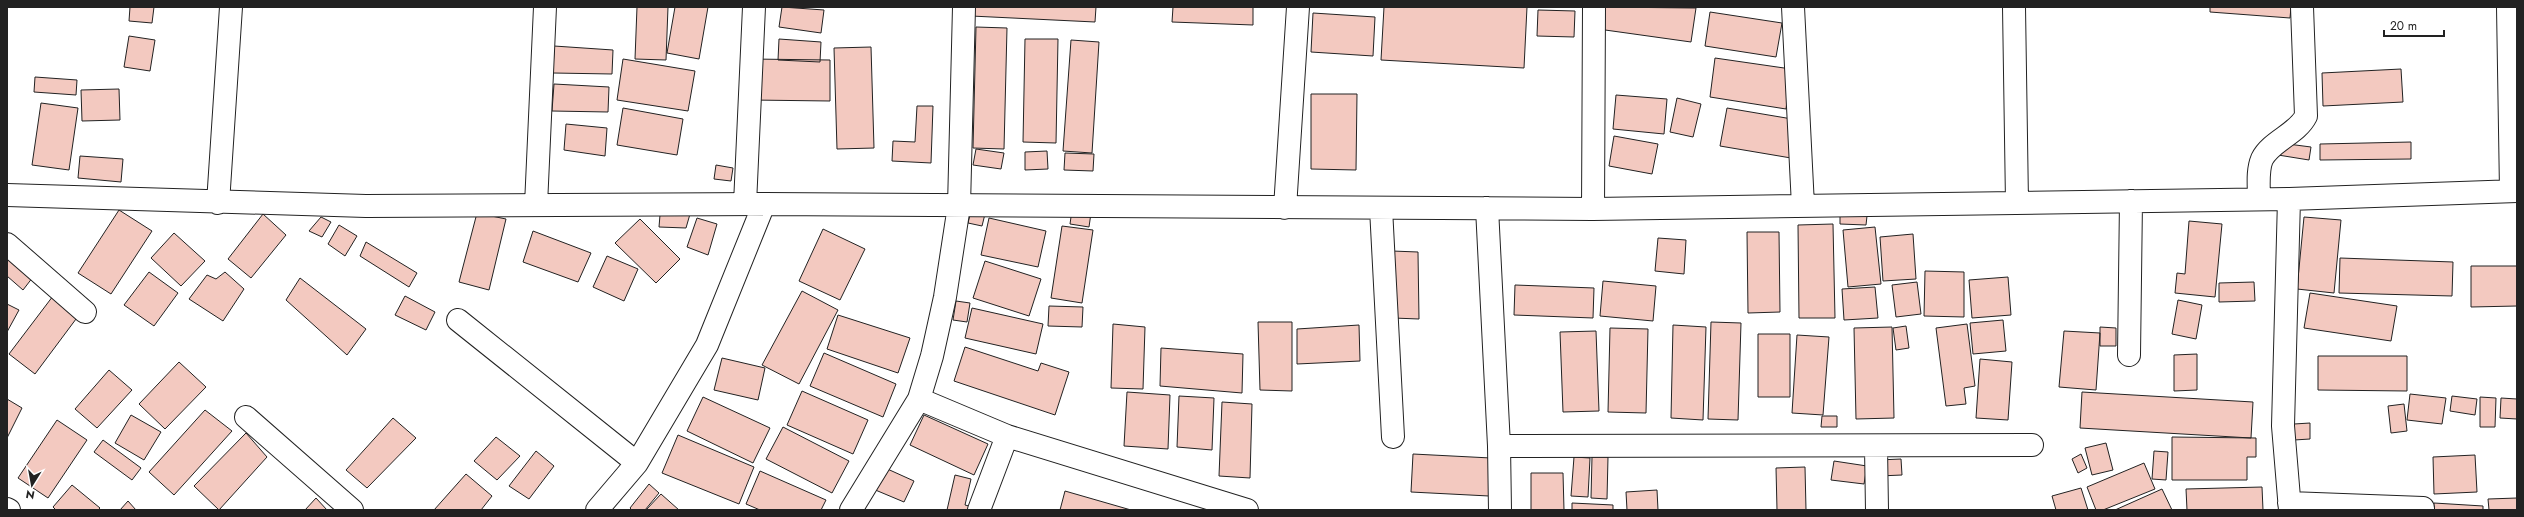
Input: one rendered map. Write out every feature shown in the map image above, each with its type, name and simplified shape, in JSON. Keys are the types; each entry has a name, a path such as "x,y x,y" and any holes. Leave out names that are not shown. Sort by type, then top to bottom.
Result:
{"street":[{"path":"218,203 231,7"},
{"path":"536,205 545,7"},
{"path":"597,510 637,462 706,345 754,204 754,7"},
{"path":"851,510 919,399 945,297 959,206 964,7"},
{"path":"1285,208 1298,7"},
{"path":"1593,209 1594,7"},
{"path":"1793,7 1803,206"},
{"path":"2014,7 2017,203"},
{"path":"2259,199 2260,169 2263,158 2302,124 2306,116 2302,7"},
{"path":"7,194 218,203 366,206 754,204 1593,209 2289,199 2514,191 2508,7"},
{"path":"2289,199 2283,426 2289,507 2423,508"},
{"path":"2129,355 2131,201"},
{"path":"1381,208 1393,437"},
{"path":"1487,208 1500,446 1500,510"},
{"path":"7,244 85,312"},
{"path":"458,320 637,462"},
{"path":"919,399 1007,436 1247,510"},
{"path":"246,417 352,510"},
{"path":"980,510 1007,436"},
{"path":"1500,446 1876,447 2032,445"},
{"path":"1876,447 1877,510"}],"building":[{"path":"130,7 154,7 152,23 129,21"},
{"path":"637,7 668,7 666,60 635,59"},
{"path":"675,7 708,7 699,59 667,53"},
{"path":"782,7 824,10 821,33 779,27"},
{"path":"971,7 1096,7 1095,22 971,16"},
{"path":"1173,7 1253,7 1253,25 1172,22"},
{"path":"1384,7 1527,7 1524,68 1381,60"},
{"path":"1601,7 1696,8 1691,42 1598,29"},
{"path":"2210,7 2291,7 2290,18 2210,12"},
{"path":"1538,10 1575,11 1574,37 1537,36"},
{"path":"1710,12 1782,23 1776,57 1705,46"},
{"path":"1313,13 1375,17 1373,56 1311,52"},
{"path":"976,27 1007,28 1004,149 973,148"},
{"path":"129,36 155,40 150,71 124,67"},
{"path":"779,39 821,42 820,62 778,60"},
{"path":"1025,39 1058,39 1056,143 1023,142"},
{"path":"1071,40 1099,42 1092,153 1063,151"},
{"path":"554,46 613,50 612,74 553,73"},
{"path":"871,47 874,148 837,149 834,48"},
{"path":"1715,58 1791,69 1786,109 1710,97"},
{"path":"623,59 695,71 688,111 617,100"},
{"path":"751,59 830,60 830,101 751,100"},
{"path":"2401,69 2403,102 2323,106 2322,73"},
{"path":"35,77 77,80 76,95 34,92"},
{"path":"554,84 609,87 608,112 552,111"},
{"path":"119,89 120,120 82,121 81,90"},
{"path":"1311,94 1357,94 1356,170 1311,169"},
{"path":"1616,95 1667,99 1664,134 1613,129"},
{"path":"1677,98 1701,104 1693,137 1670,132"},
{"path":"41,103 78,108 69,170 32,165"},
{"path":"917,106 933,106 931,163 892,161 893,141 915,142"},
{"path":"623,108 683,119 677,155 617,145"},
{"path":"1727,108 1798,120 1791,158 1720,146"},
{"path":"566,124 607,128 605,156 564,150"},
{"path":"1614,136 1658,144 1652,174 1609,166"},
{"path":"2411,142 2411,159 2320,160 2320,144"},
{"path":"2280,143 2311,147 2309,160 2278,155"},
{"path":"976,149 1004,153 1001,169 973,165"},
{"path":"1047,151 1048,169 1025,170 1025,152"},
{"path":"1065,153 1094,154 1093,171 1064,170"},
{"path":"80,156 123,159 121,182 78,178"},
{"path":"716,165 733,168 731,181 714,179"},
{"path":"119,210 152,231 111,294 78,273"},
{"path":"1072,210 1091,213 1089,227 1070,224"},
{"path":"971,211 985,214 982,226 968,223"},
{"path":"477,213 506,219 489,290 459,282"},
{"path":"263,214 286,235 251,278 228,259"},
{"path":"690,214 686,228 659,227 660,215"},
{"path":"1840,215 1867,216 1866,225 1840,224"},
{"path":"321,217 331,222 322,237 309,231"},
{"path":"2304,217 2341,220 2334,293 2297,289"},
{"path":"697,218 717,224 708,255 687,247"},
{"path":"989,218 1046,231 1038,267 981,255"},
{"path":"640,219 680,259 656,283 615,243"},
{"path":"2189,221 2222,224 2215,297 2175,293 2177,273 2185,274"},
{"path":"1833,224 1835,318 1799,318 1798,225"},
{"path":"339,225 357,236 345,256 328,244"},
{"path":"1062,226 1093,230 1082,303 1051,298"},
{"path":"1875,227 1881,284 1848,287 1843,230"},
{"path":"823,229 865,249 840,300 799,281"},
{"path":"533,231 591,253 578,282 523,262"},
{"path":"1747,232 1779,232 1780,312 1748,313"},
{"path":"174,233 205,261 181,286 151,258"},
{"path":"1913,234 1916,279 1883,281 1880,237"},
{"path":"1658,238 1686,240 1684,274 1655,271"},
{"path":"366,242 417,273 409,287 360,256"},
{"path":"1392,251 1418,252 1419,319 1393,318"},
{"path":"7,256 33,277 23,290 7,276"},
{"path":"607,256 638,269 624,301 593,287"},
{"path":"2340,258 2453,262 2452,296 2339,293"},
{"path":"985,261 1041,279 1029,316 973,298"},
{"path":"2471,266 2517,266 2517,306 2471,307"},
{"path":"1925,271 1964,272 1964,317 1924,316"},
{"path":"149,272 178,293 154,326 124,305"},
{"path":"225,272 244,289 223,321 189,299 207,275 216,279"},
{"path":"2008,277 2011,315 1972,318 1969,280"},
{"path":"300,278 366,329 347,355 286,300"},
{"path":"1603,281 1656,286 1653,321 1600,316"},
{"path":"1917,282 1921,314 1896,317 1892,285"},
{"path":"2254,282 2255,301 2219,302 2219,283"},
{"path":"1515,285 1594,288 1593,318 1514,315"},
{"path":"1875,287 1878,318 1844,320 1842,289"},
{"path":"802,291 838,310 799,384 762,365"},
{"path":"2310,293 2397,306 2391,341 2304,328"},
{"path":"53,296 79,315 35,374 9,354"},
{"path":"405,296 435,312 426,330 395,315"},
{"path":"2178,300 2202,305 2196,339 2172,334"},
{"path":"956,301 970,303 967,322 953,320"},
{"path":"7,304 19,310 7,332"},
{"path":"1049,306 1083,307 1082,327 1048,326"},
{"path":"972,308 1043,324 1036,354 965,338"},
{"path":"838,315 910,338 898,373 827,349"},
{"path":"2003,320 2006,351 1973,354 1970,323"},
{"path":"1258,322 1292,322 1292,391 1260,390"},
{"path":"1711,322 1741,323 1738,420 1708,419"},
{"path":"1113,324 1145,327 1143,389 1111,388"},
{"path":"1967,324 1975,386 1964,388 1966,404 1946,406 1936,328"},
{"path":"1359,325 1360,361 1297,364 1297,329"},
{"path":"1673,325 1706,327 1703,420 1671,418"},
{"path":"1906,326 1909,348 1896,350 1893,328"},
{"path":"1892,327 1894,418 1856,419 1854,328"},
{"path":"2100,327 2116,328 2116,346 2100,346"},
{"path":"1610,328 1648,329 1646,413 1608,412"},
{"path":"1596,331 1599,411 1563,412 1560,332"},
{"path":"2064,331 2100,333 2096,390 2059,387"},
{"path":"1758,334 1790,334 1790,397 1758,397"},
{"path":"1797,335 1829,337 1823,415 1792,413"},
{"path":"965,347 1038,371 1041,363 1069,372 1055,415 954,381"},
{"path":"1161,348 1243,354 1242,393 1160,386"},
{"path":"824,353 896,384 883,417 810,386"},
{"path":"2197,354 2197,390 2174,391 2174,355"},
{"path":"2318,356 2407,356 2407,391 2318,390"},
{"path":"722,358 765,368 758,400 714,390"},
{"path":"1980,359 2012,362 2008,420 1976,418"},
{"path":"179,362 206,387 165,429 139,404"},
{"path":"109,370 132,390 97,428 75,409"},
{"path":"802,391 868,420 853,454 787,425"},
{"path":"1127,392 1170,395 1168,449 1124,446"},
{"path":"2082,392 2253,402 2251,438 2080,428"},
{"path":"2410,394 2446,398 2442,424 2407,420"},
{"path":"1179,396 1214,398 1212,450 1177,447"},
{"path":"2452,396 2477,399 2475,415 2450,411"},
{"path":"703,397 770,428 753,463 687,431"},
{"path":"2480,397 2496,398 2495,427 2480,427"},
{"path":"2501,398 2517,399 2517,419 2500,418"},
{"path":"7,399 22,408 7,438"},
{"path":"1222,402 1252,404 1250,478 1219,476"},
{"path":"2404,404 2407,431 2391,433 2388,406"},
{"path":"205,410 232,431 174,495 149,472"},
{"path":"131,415 161,432 144,460 115,443"},
{"path":"924,415 988,444 974,475 910,445"},
{"path":"1822,416 1837,416 1837,427 1821,427"},
{"path":"393,418 416,438 367,488 346,470"},
{"path":"57,420 87,440 48,498 18,478"},
{"path":"2310,423 2310,439 2294,440 2294,424"},
{"path":"783,427 849,461 832,493 766,459"},
{"path":"246,433 267,457 219,510 194,486"},
{"path":"678,435 754,467 739,504 662,473"},
{"path":"496,437 520,456 497,480 474,461"},
{"path":"2172,437 2256,438 2256,457 2247,457 2247,480 2172,480"},
{"path":"103,440 141,468 132,480 94,452"},
{"path":"2106,443 2113,470 2092,475 2085,448"},
{"path":"536,451 554,466 529,499 509,486"},
{"path":"2154,451 2168,452 2166,480 2152,479"},
{"path":"1413,454 1491,458 1489,496 1411,492"},
{"path":"2081,454 2087,468 2078,473 2072,459"},
{"path":"2475,455 2477,492 2434,494 2433,457"},
{"path":"1574,457 1590,458 1588,497 1571,496"},
{"path":"1592,457 1608,457 1607,499 1591,498"},
{"path":"1901,459 1902,475 1879,476 1878,460"},
{"path":"1834,461 1867,466 1864,484 1831,480"},
{"path":"2144,463 2155,489 2103,510 2096,510 2087,487"},
{"path":"883,467 914,481 904,502 873,489"},
{"path":"1805,467 1806,510 1777,510 1776,468"},
{"path":"760,471 826,500 821,510 760,510 746,504"},
{"path":"1531,473 1563,473 1564,510 1531,510"},
{"path":"466,474 492,496 481,510 434,510"},
{"path":"955,475 971,479 965,505 977,508 976,510 947,510"},
{"path":"649,484 659,493 645,510 632,510 630,508"},
{"path":"72,485 100,508 98,510 56,510 53,507"},
{"path":"2262,487 2263,510 2187,510 2186,489"},
{"path":"2081,488 2088,510 2056,510 2052,496"},
{"path":"2162,489 2172,510 2115,510"},
{"path":"1657,490 1658,510 1627,510 1626,492"},
{"path":"1065,491 1131,510 1060,510"},
{"path":"661,494 679,510 646,510"},
{"path":"316,498 327,510 305,510"},
{"path":"2517,498 2517,510 2489,510 2488,499"},
{"path":"128,501 136,510 120,510"},
{"path":"1572,503 1613,505 1613,510 1572,510"},
{"path":"2434,503 2483,506 2483,510 2433,510"}]}
